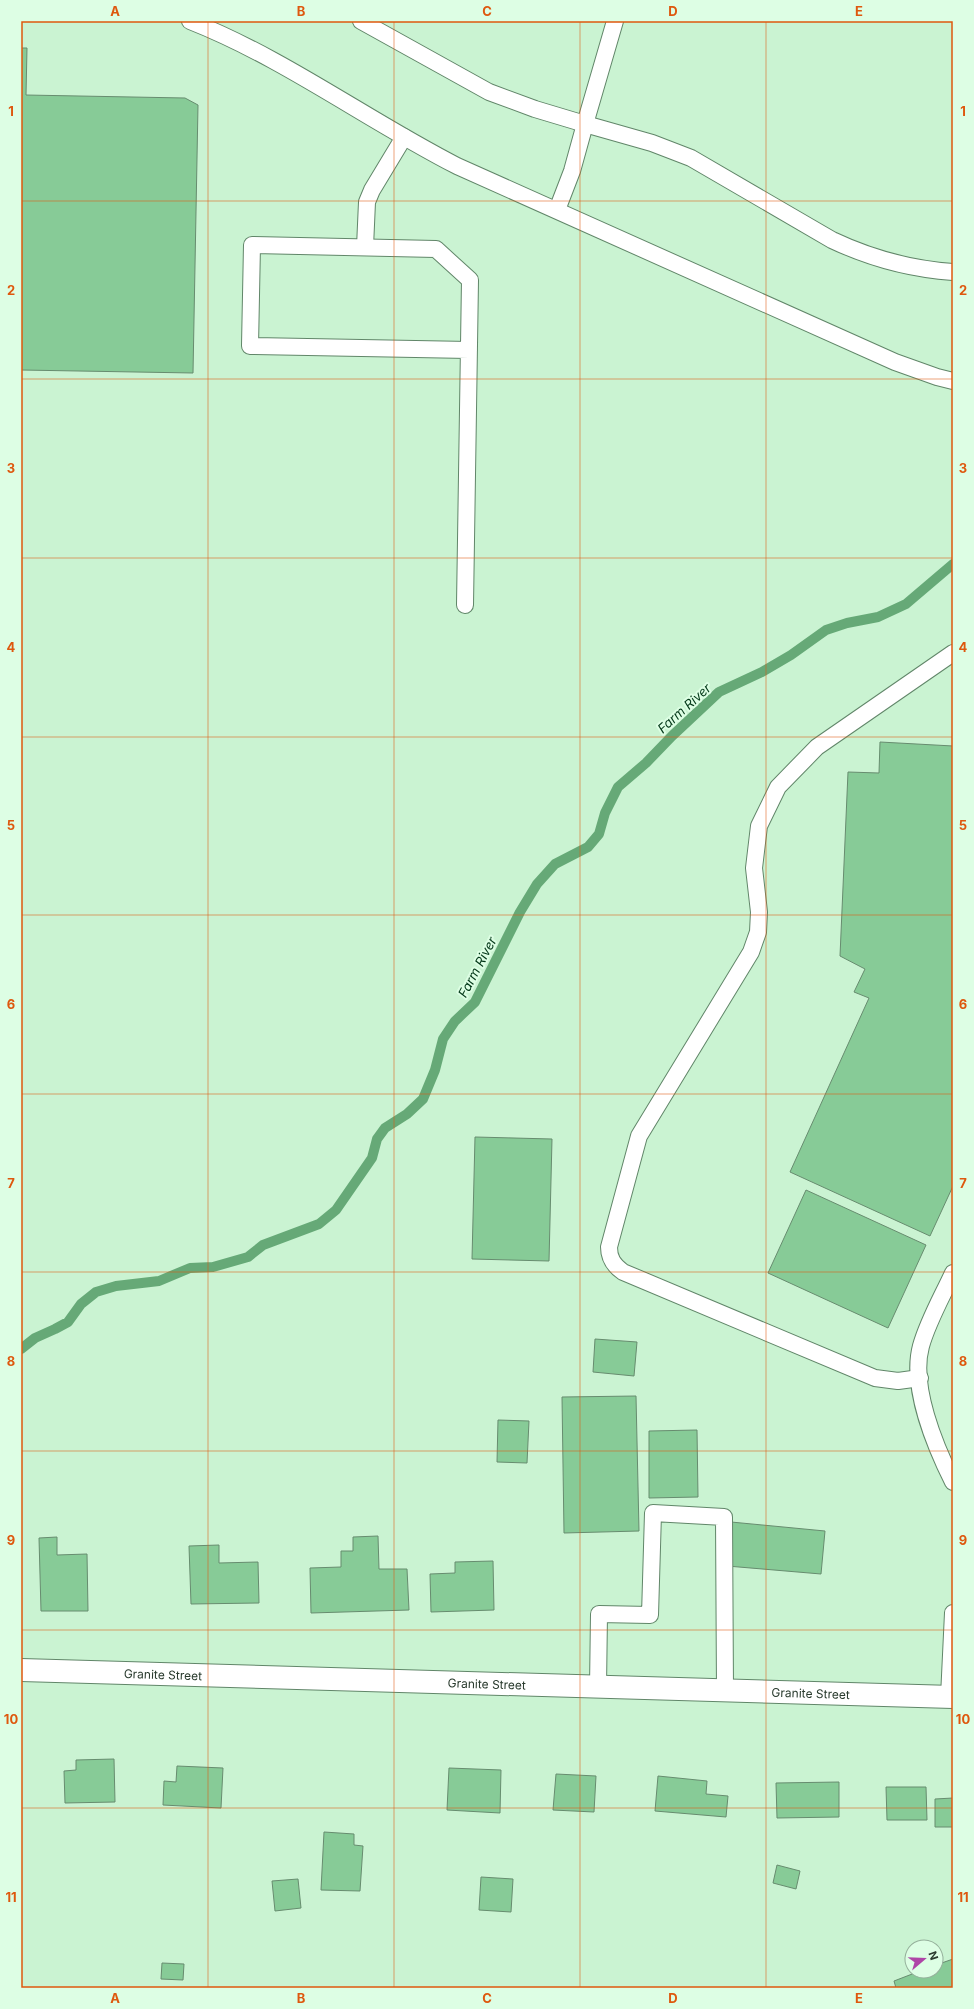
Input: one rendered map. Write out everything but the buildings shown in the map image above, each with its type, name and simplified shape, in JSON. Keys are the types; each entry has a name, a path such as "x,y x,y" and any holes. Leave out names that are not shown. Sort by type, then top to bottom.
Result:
{"main road":[{"name":"Granite Street","path":"21,1670 951,1697"}],"lane":[{"path":"190,21 225,27 271,59 404,137 457,166 895,362 953,381"},
{"path":"361,21 489,92 535,109 652,144 691,158 832,240 854,251 894,264 918,269 953,272"},
{"path":"557,210 572,171 614,21"},
{"path":"365,247 367,202 372,190 404,137"},
{"path":"465,606 469,350 470,280 436,249 252,245 250,346 469,350"},
{"path":"920,1378 898,1381 875,1378 623,1272 612,1262 609,1255 609,1247 639,1136 751,952 758,932 758,912 754,868 759,826 778,787 817,747 953,654"},
{"path":"953,1273 921,1347 919,1363 920,1378 928,1421 953,1482"},
{"path":"598,1686 599,1614 650,1615 653,1513 724,1517 725,1690"},
{"path":"951,1697 953,1612"}],"waterway":[{"name":"Farm River","path":"21,1349 35,1338 68,1322 81,1304 96,1292 116,1286 159,1281 190,1268 213,1267 248,1257 263,1245 319,1224 336,1210 372,1158 377,1139 385,1128 407,1114 423,1099 435,1070 443,1039 455,1021 475,1002 520,912 537,884 555,864 588,847 599,834 605,813 618,787 646,763 672,736 719,692 762,672 791,655 826,630 847,623 878,617 906,604 953,564"}]}
